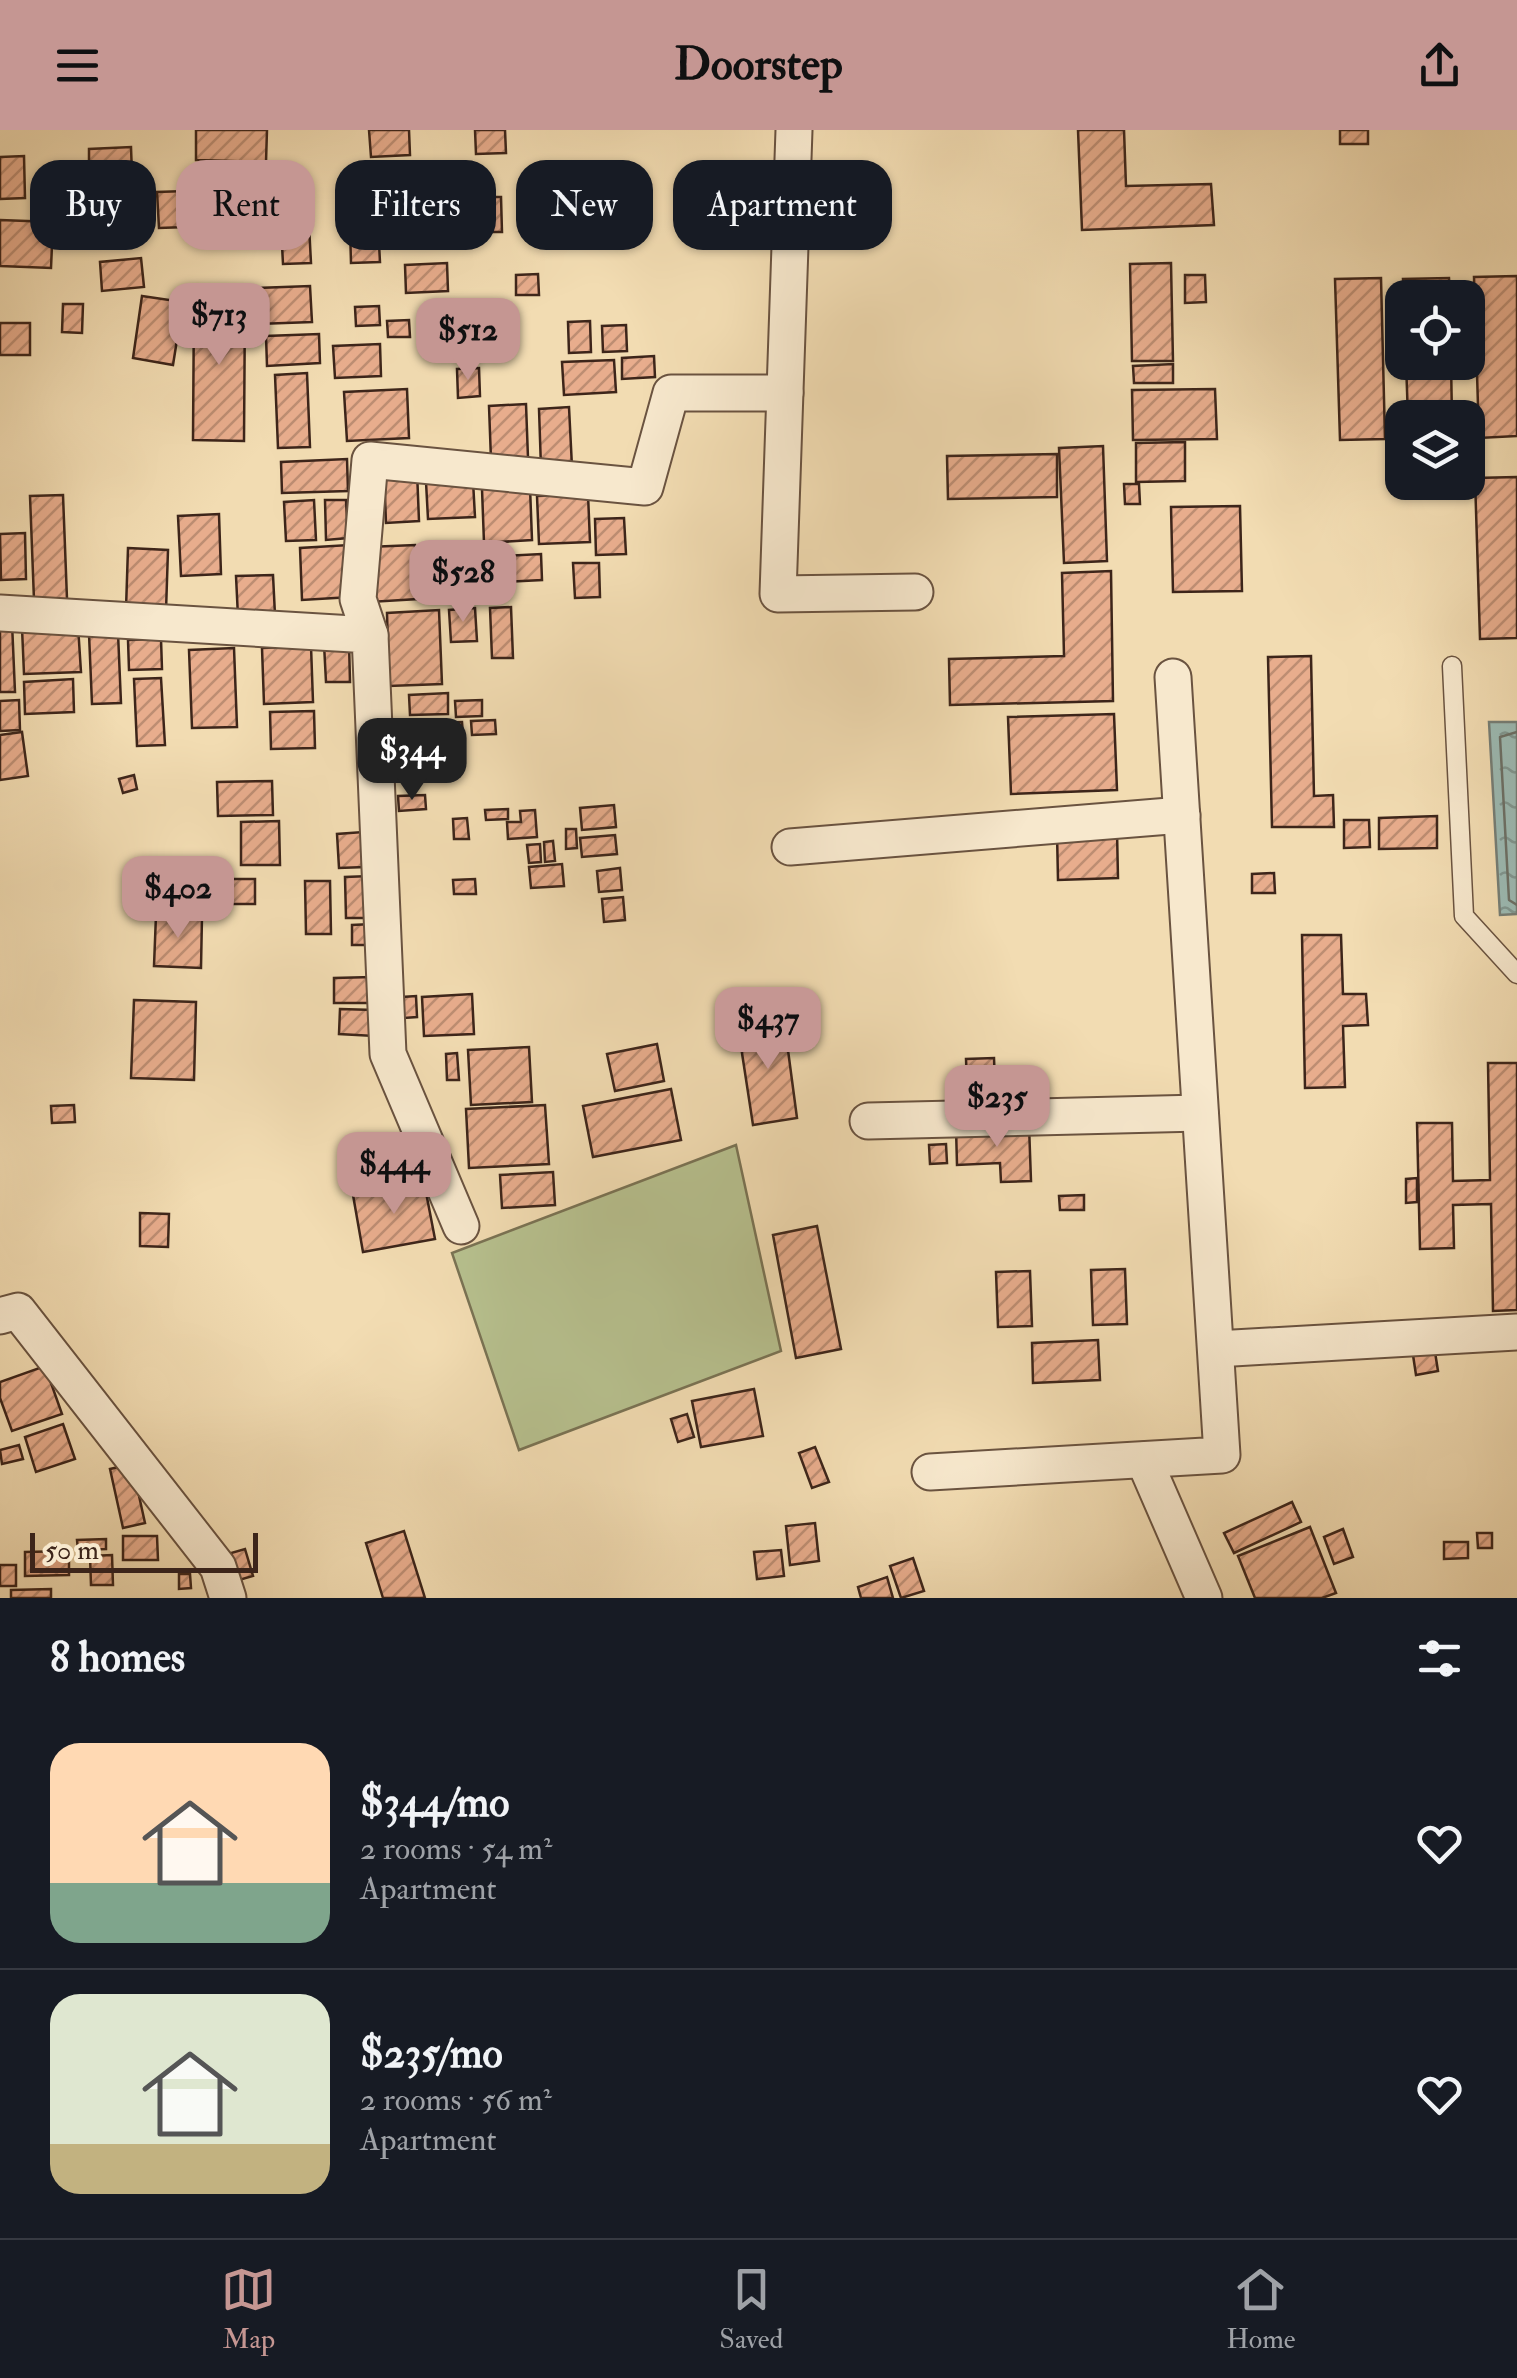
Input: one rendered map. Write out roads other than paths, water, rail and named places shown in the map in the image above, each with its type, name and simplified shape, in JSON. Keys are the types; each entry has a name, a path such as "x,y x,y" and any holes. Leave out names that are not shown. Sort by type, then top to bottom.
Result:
{"street":[{"path":"794,130 778,594 915,592"},
{"path":"462,1226 388,1054 370,635 358,599 370,460 645,488 670,393 785,393"},
{"path":"0,612 370,635"},
{"path":"930,1472 1222,1455 1173,676"},
{"path":"790,846 1182,815"},
{"path":"868,1121 1200,1114"},
{"path":"0,1316 18,1312 218,1567 228,1598"},
{"path":"1216,1349 1517,1332"},
{"path":"1144,1460 1204,1598"}],"lane":[{"path":"1452,666 1464,916 1517,974"}],"water":[{"path":"1489,722 1517,722 1517,914 1500,915"}]}
